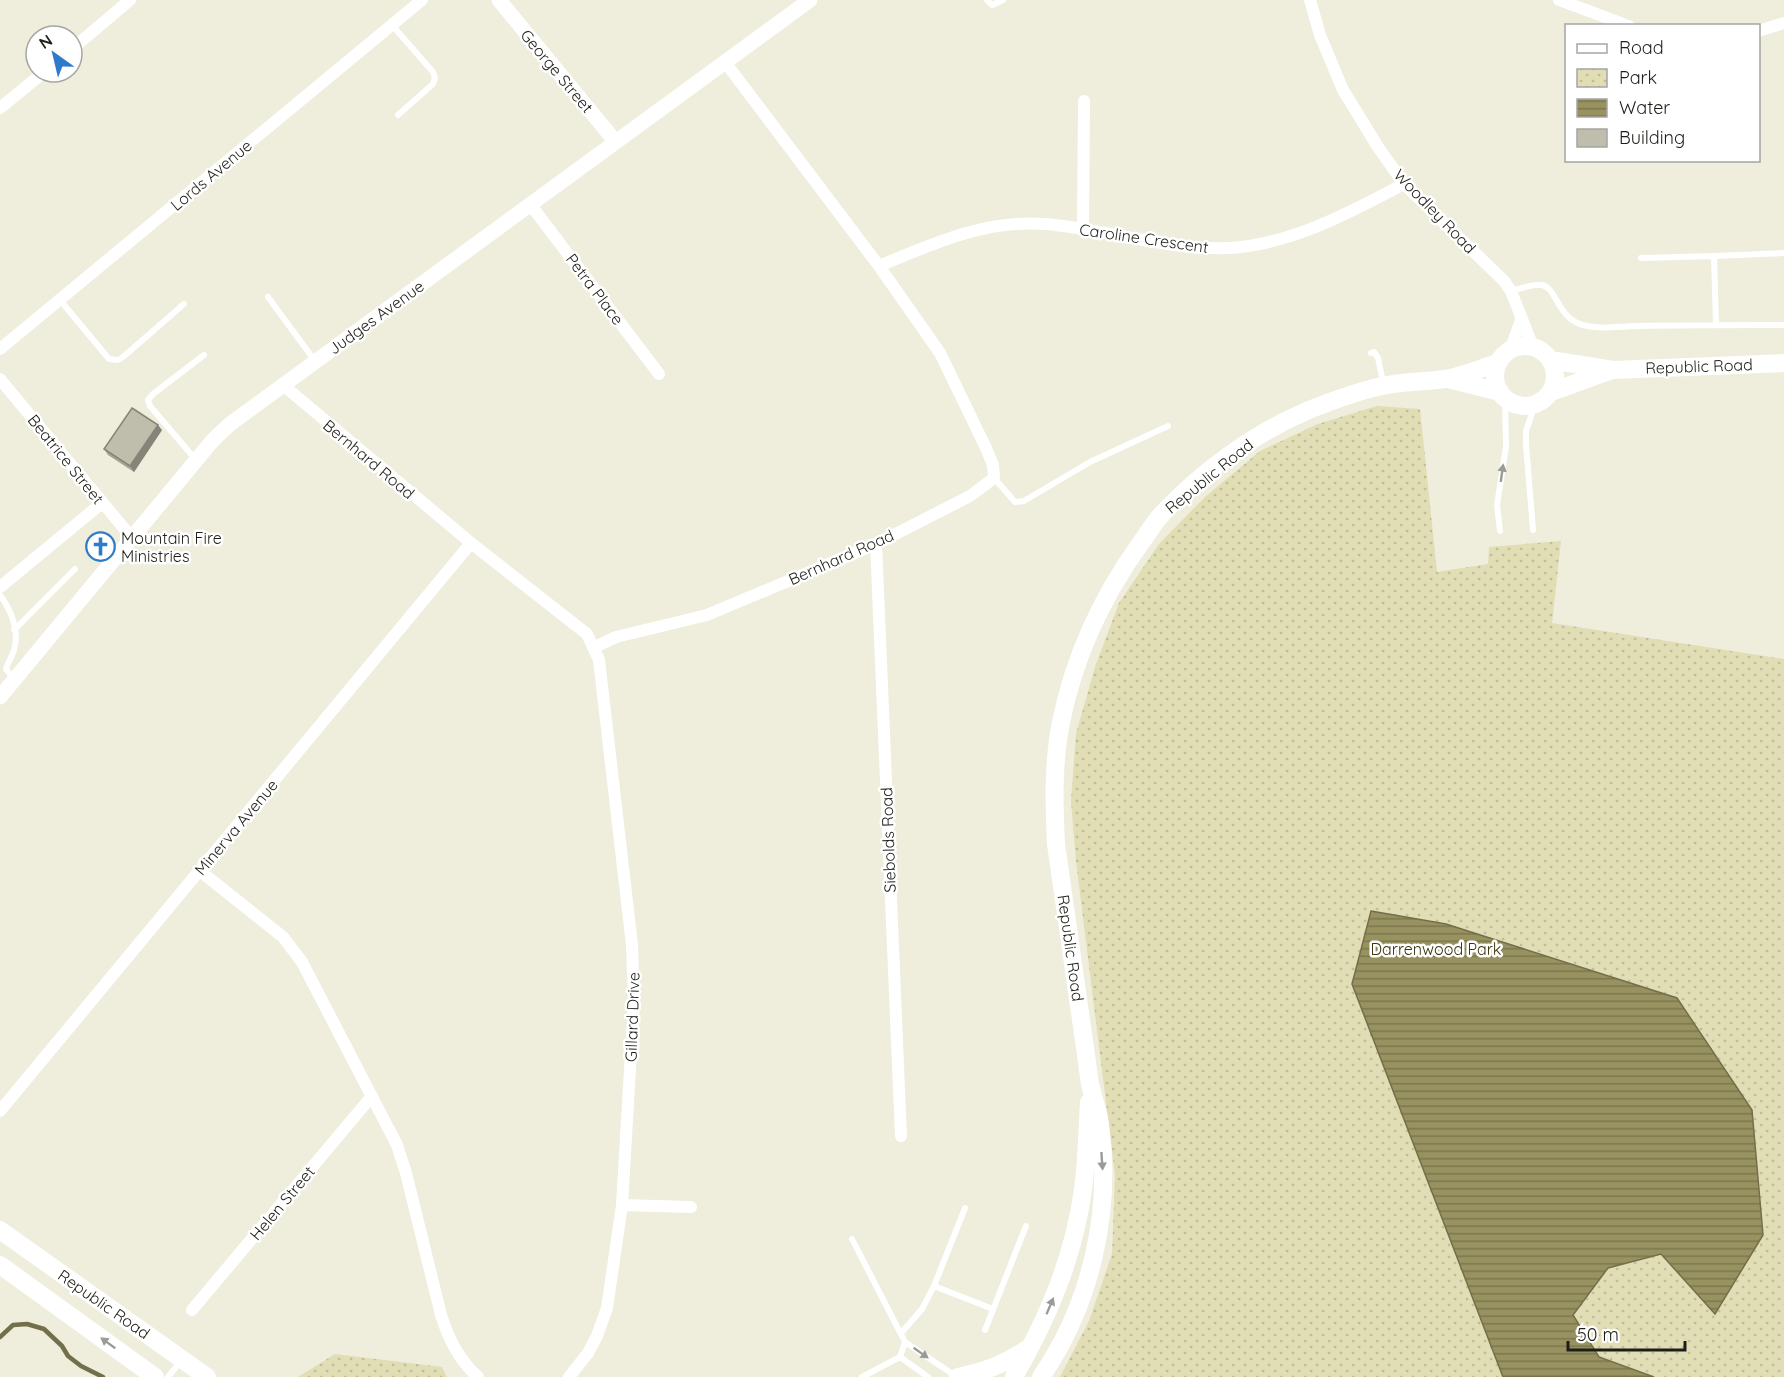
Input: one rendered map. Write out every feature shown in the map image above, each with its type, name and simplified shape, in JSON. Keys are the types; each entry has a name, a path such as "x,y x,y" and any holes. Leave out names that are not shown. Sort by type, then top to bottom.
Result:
{"main road":[{"path":"1527,346 1539,349 1550,360 1554,366 1556,378 1551,392 1545,399 1535,405 1524,407 1512,404 1503,395 1497,387 1495,375 1504,357 1527,346"},
{"name":"Republic Road","path":"1041,1377 1064,1336 1080,1300 1098,1239 1101,1214 1103,1174 1100,1123 1090,1083 1056,844 1054,807 1054,771 1060,722 1086,639 1101,606 1160,516 1206,474 1256,437 1307,411 1349,395 1384,385 1447,379 1504,357"},
{"name":"Republic Road","path":"1550,360 1613,370 1784,363"},
{"name":"Republic Road","path":"1551,392 1613,370"},
{"name":"Republic Road","path":"1447,379 1503,395"},
{"name":"Republic Road","path":"1014,1377 1048,1311 1065,1271 1083,1188 1090,1083"},
{"name":"Republic Road","path":"0,1230 207,1377"},
{"name":"Republic Road","path":"0,1265 155,1377"},
{"path":"958,1377 1000,1365 1030,1347"}],"street":[{"path":"84,38 130,0"},
{"name":"Lords Avenue","path":"0,349 422,0"},
{"name":"George Street","path":"499,0 615,141"},
{"name":"Judges Avenue","path":"0,697 196,461 230,424 810,0"},
{"name":"Woodley Road","path":"1310,0 1320,35 1343,90 1378,147 1404,184 1497,273 1511,291 1533,347"},
{"path":"1559,0 1624,24"},
{"path":"1760,31 1784,23"},
{"path":"725,62 879,266 931,339 953,378 993,465 994,478"},
{"path":"0,108 29,84"},
{"path":"1083,229 1084,101"},
{"name":"Caroline Crescent","path":"879,266 957,235 1015,224 1083,229 1197,247 1230,248 1251,245 1272,241 1320,224 1404,184"},
{"name":"Petra Place","path":"530,204 658,374"},
{"path":"1504,357 1521,320"},
{"name":"Beatrice Street","path":"0,379 132,538"},
{"name":"Bernhard Road","path":"283,385 471,543 574,623 587,634 595,647 616,637 707,615 876,544 970,496 994,478"},
{"path":"0,587 102,503"},
{"name":"Minerva Avenue","path":"0,1111 471,543"},
{"name":"Siebolds Road","path":"876,544 901,1136"},
{"name":"Gillard Drive","path":"569,1377 592,1344 607,1308 622,1205 634,974 603,682 595,647"},
{"path":"200,871 283,937 295,951 397,1145 448,1336 458,1355 478,1377"},
{"name":"Helen Street","path":"192,1311 372,1096"},
{"path":"622,1205 691,1207"}],"lane":[{"path":"987,0 992,5 1003,0"},
{"path":"392,25 433,72 435,78 433,84 398,115"},
{"path":"1641,258 1784,253"},
{"path":"1714,256 1716,325"},
{"path":"1511,291 1531,286 1548,287 1566,316 1582,325 1600,328 1784,325"},
{"path":"268,297 315,362"},
{"path":"60,300 113,361 123,357 184,303"},
{"path":"1371,352 1374,352 1378,358 1384,385"},
{"path":"196,461 150,406 148,400 204,355"},
{"path":"1500,531 1497,505 1506,447 1503,395"},
{"path":"1533,530 1526,431 1535,405"},
{"path":"994,478 1015,502 1024,501 1090,462 1168,426"},
{"path":"14,630 75,569"},
{"path":"0,595 9,608 14,630 14,648 6,669 15,680"},
{"path":"902,1332 922,1309 934,1286 965,1208"},
{"path":"985,1330 1026,1226"},
{"path":"852,1239 902,1332 905,1342 900,1357 862,1377"},
{"path":"934,1286 993,1309"},
{"path":"905,1342 958,1377"},
{"path":"900,1357 928,1377"},
{"path":"168,1377 182,1359"}],"green space":[{"name":"Darrenwood Park","path":"1377,406 1420,409 1437,572 1488,564 1489,547 1561,541 1552,623 1784,659 1784,1377 1060,1377 1089,1321 1112,1254 1115,1175 1076,861 1071,801 1076,734 1095,667 1119,603 1159,544 1205,497 1260,451 1318,424"},
{"path":"335,1354 442,1367 447,1377 298,1377"}],"water":[{"path":"1371,911 1446,924 1677,998 1752,1110 1763,1235 1715,1314 1661,1254 1608,1268 1573,1315 1599,1357 1654,1377 1503,1377 1352,984"}],"building":[{"path":"132,408 158,425 130,466 104,449"}],"waterway":[{"path":"0,1337 13,1325 27,1324 44,1329 62,1346 68,1356 81,1366 103,1377"}],"place":[{"name":"Mountain Fire Ministries","path":"100,547"}]}
